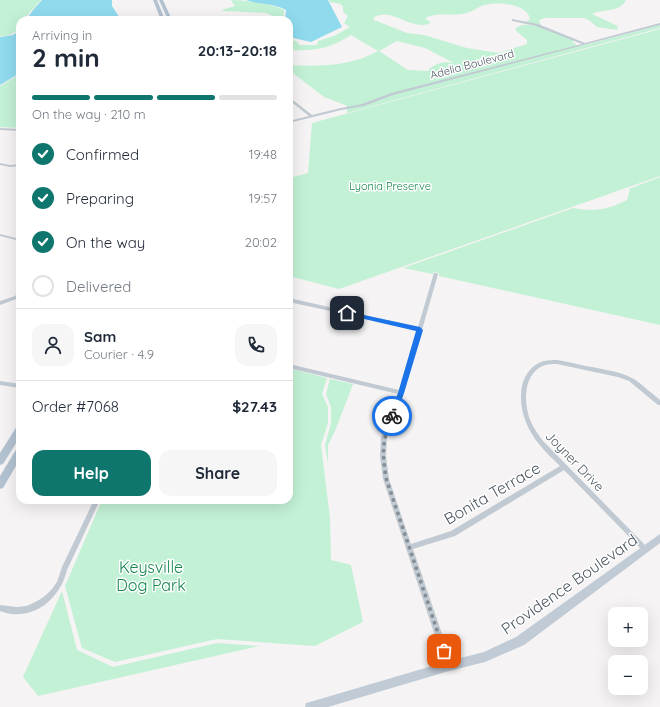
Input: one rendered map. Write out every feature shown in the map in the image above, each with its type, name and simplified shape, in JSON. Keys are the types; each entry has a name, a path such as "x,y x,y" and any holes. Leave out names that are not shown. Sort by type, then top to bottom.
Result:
{"main road":[{"path":"155,0 161,16"},
{"path":"161,0 168,16"},
{"path":"0,461 16,435"},
{"path":"0,485 16,458"},
{"name":"Providence Boulevard","path":"310,707 449,666 485,657 520,641 660,538"}],"street":[{"path":"513,20 537,25 585,44"},
{"name":"Adelia Boulevard","path":"293,121 363,105 392,94 660,24"},
{"path":"293,101 312,116"},
{"path":"0,129 16,130"},
{"path":"0,164 16,165"},
{"path":"0,235 16,239"},
{"path":"436,274 401,393 384,437 383,456 386,478 449,666"},
{"path":"0,303 16,297"},
{"path":"293,301 420,330"},
{"name":"Joyner Drive","path":"645,549 537,438 526,414 524,395 526,378 532,369 539,364 556,362 620,376 631,380 660,403"},
{"path":"293,367 401,393"},
{"path":"0,383 16,385"},
{"name":"Bonita Terrace","path":"410,547 453,534 564,467"},
{"path":"0,608 18,611 30,609 50,597 64,577 64,569 96,504"}],"green space":[{"path":"0,0 41,0 27,16 16,16 16,31 6,36 0,36"},
{"path":"231,0 266,4 284,10 284,16 271,16 265,13 222,10 235,6"},
{"path":"329,0 626,0 615,9 592,14 618,26 617,30 597,27 589,20 584,18 545,18 539,20 541,26 526,22 530,19 524,10 511,5 496,3 484,5 471,12 462,14 430,16 425,18 431,23 424,25 387,15 380,15 373,18 374,20 407,33 424,35 467,48 499,53 527,44 527,40 515,30 519,26 526,25 543,28 574,40 572,42 576,44 575,46 585,45 660,25 660,28 347,113 347,106 324,97 293,73 293,65 312,66 346,63 378,51 351,35 343,40 322,48 293,50 293,40 300,45 317,45 318,41 334,36 350,27 344,23 348,16 343,12 343,6 330,2","holes":["397,41 425,48 454,63 440,63 433,66 428,71 408,70 379,51"]},
{"name":"Lyonia Preserve","path":"660,29 660,176 339,289 293,277 293,177 308,173 312,123"},
{"path":"16,76 16,128 0,127 0,86"},
{"path":"660,177 660,325 439,276 439,273 434,272 433,274 403,268 573,208 595,210 613,206 627,200 629,189"},
{"name":"Keysville Dog Park","path":"293,369 327,378 322,394 328,407 328,423 321,445 330,518 331,560 351,565 363,622 315,646 217,639 115,662 82,648 65,586 100,504 293,504"},
{"path":"330,379 353,384 328,445 328,463 325,445 331,423 331,407 326,394"},
{"path":"62,591 77,650 113,667 217,643 259,646 38,696 23,677"}],"water":[{"path":"42,0 112,0 112,6 118,16 29,16"},
{"path":"246,0 328,0 342,27 311,42 293,38 293,16 285,16 286,10 276,6"},
{"path":"16,33 16,75 0,85 0,37 13,35"}],"way so far":[{"path":"392,416 384,437 383,456 386,478 444,651"}],"route":[{"path":"347,313 420,330 401,393 392,416"}]}
